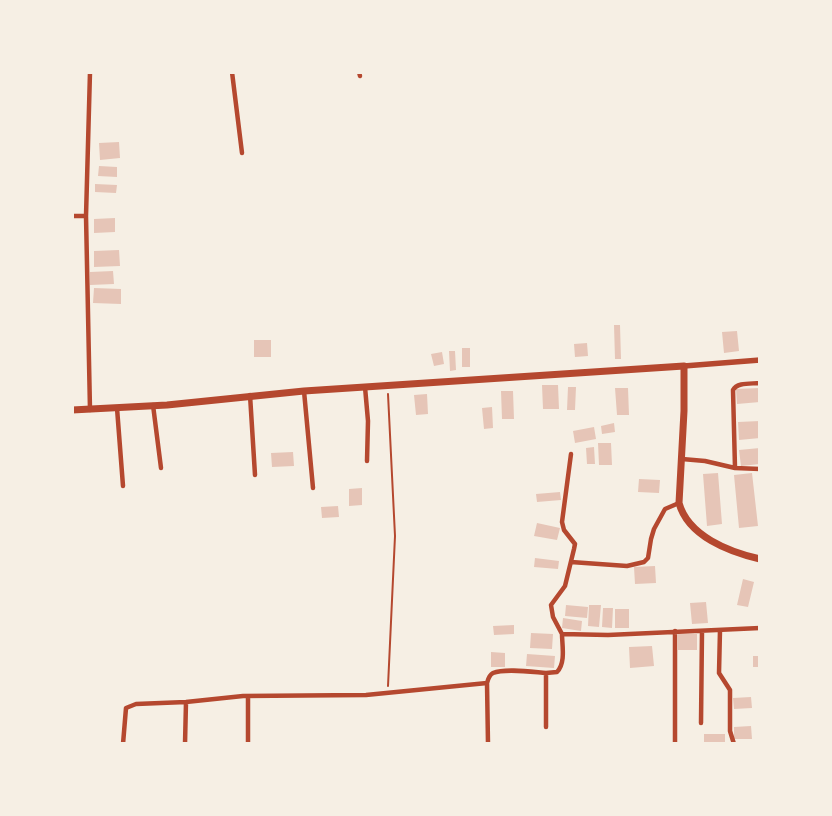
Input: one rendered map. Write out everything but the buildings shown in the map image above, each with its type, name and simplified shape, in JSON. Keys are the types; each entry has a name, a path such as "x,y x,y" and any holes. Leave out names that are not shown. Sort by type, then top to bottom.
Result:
{"main road":[{"path":"72,410 117,408 250,395 387,385 684,366 679,503 686,518 701,534 730,550 760,560"}],"street":[{"path":"90,72 86,216 90,410"},
{"path":"232,72 242,153"},
{"path":"72,216 86,216"},
{"path":"684,366 760,360"},
{"path":"735,468 733,390 738,385 760,383"},
{"path":"365,387 368,421 367,461"},
{"path":"304,391 313,488"},
{"path":"250,395 255,475"},
{"path":"153,405 161,468"},
{"path":"117,408 123,486"},
{"path":"488,744 487,683 489,677 495,672 557,672 560,669 562,634 553,617 551,605 565,586 574,544 564,530 562,522 571,454"},
{"path":"682,459 706,461 735,468 760,469"},
{"path":"571,562 627,566 644,562 648,558 654,529 665,509 679,503"},
{"path":"562,634 608,635 760,628"},
{"path":"720,630 719,673 730,690 730,731 734,744"},
{"path":"675,631 675,744"},
{"path":"701,723 702,631"},
{"path":"546,672 546,727"},
{"path":"123,744 126,708 136,704 186,702 248,696 387,693 487,683"},
{"path":"248,696 248,744"},
{"path":"186,702 186,744"}],"path":[{"path":"387,385 395,536 387,693"}]}
